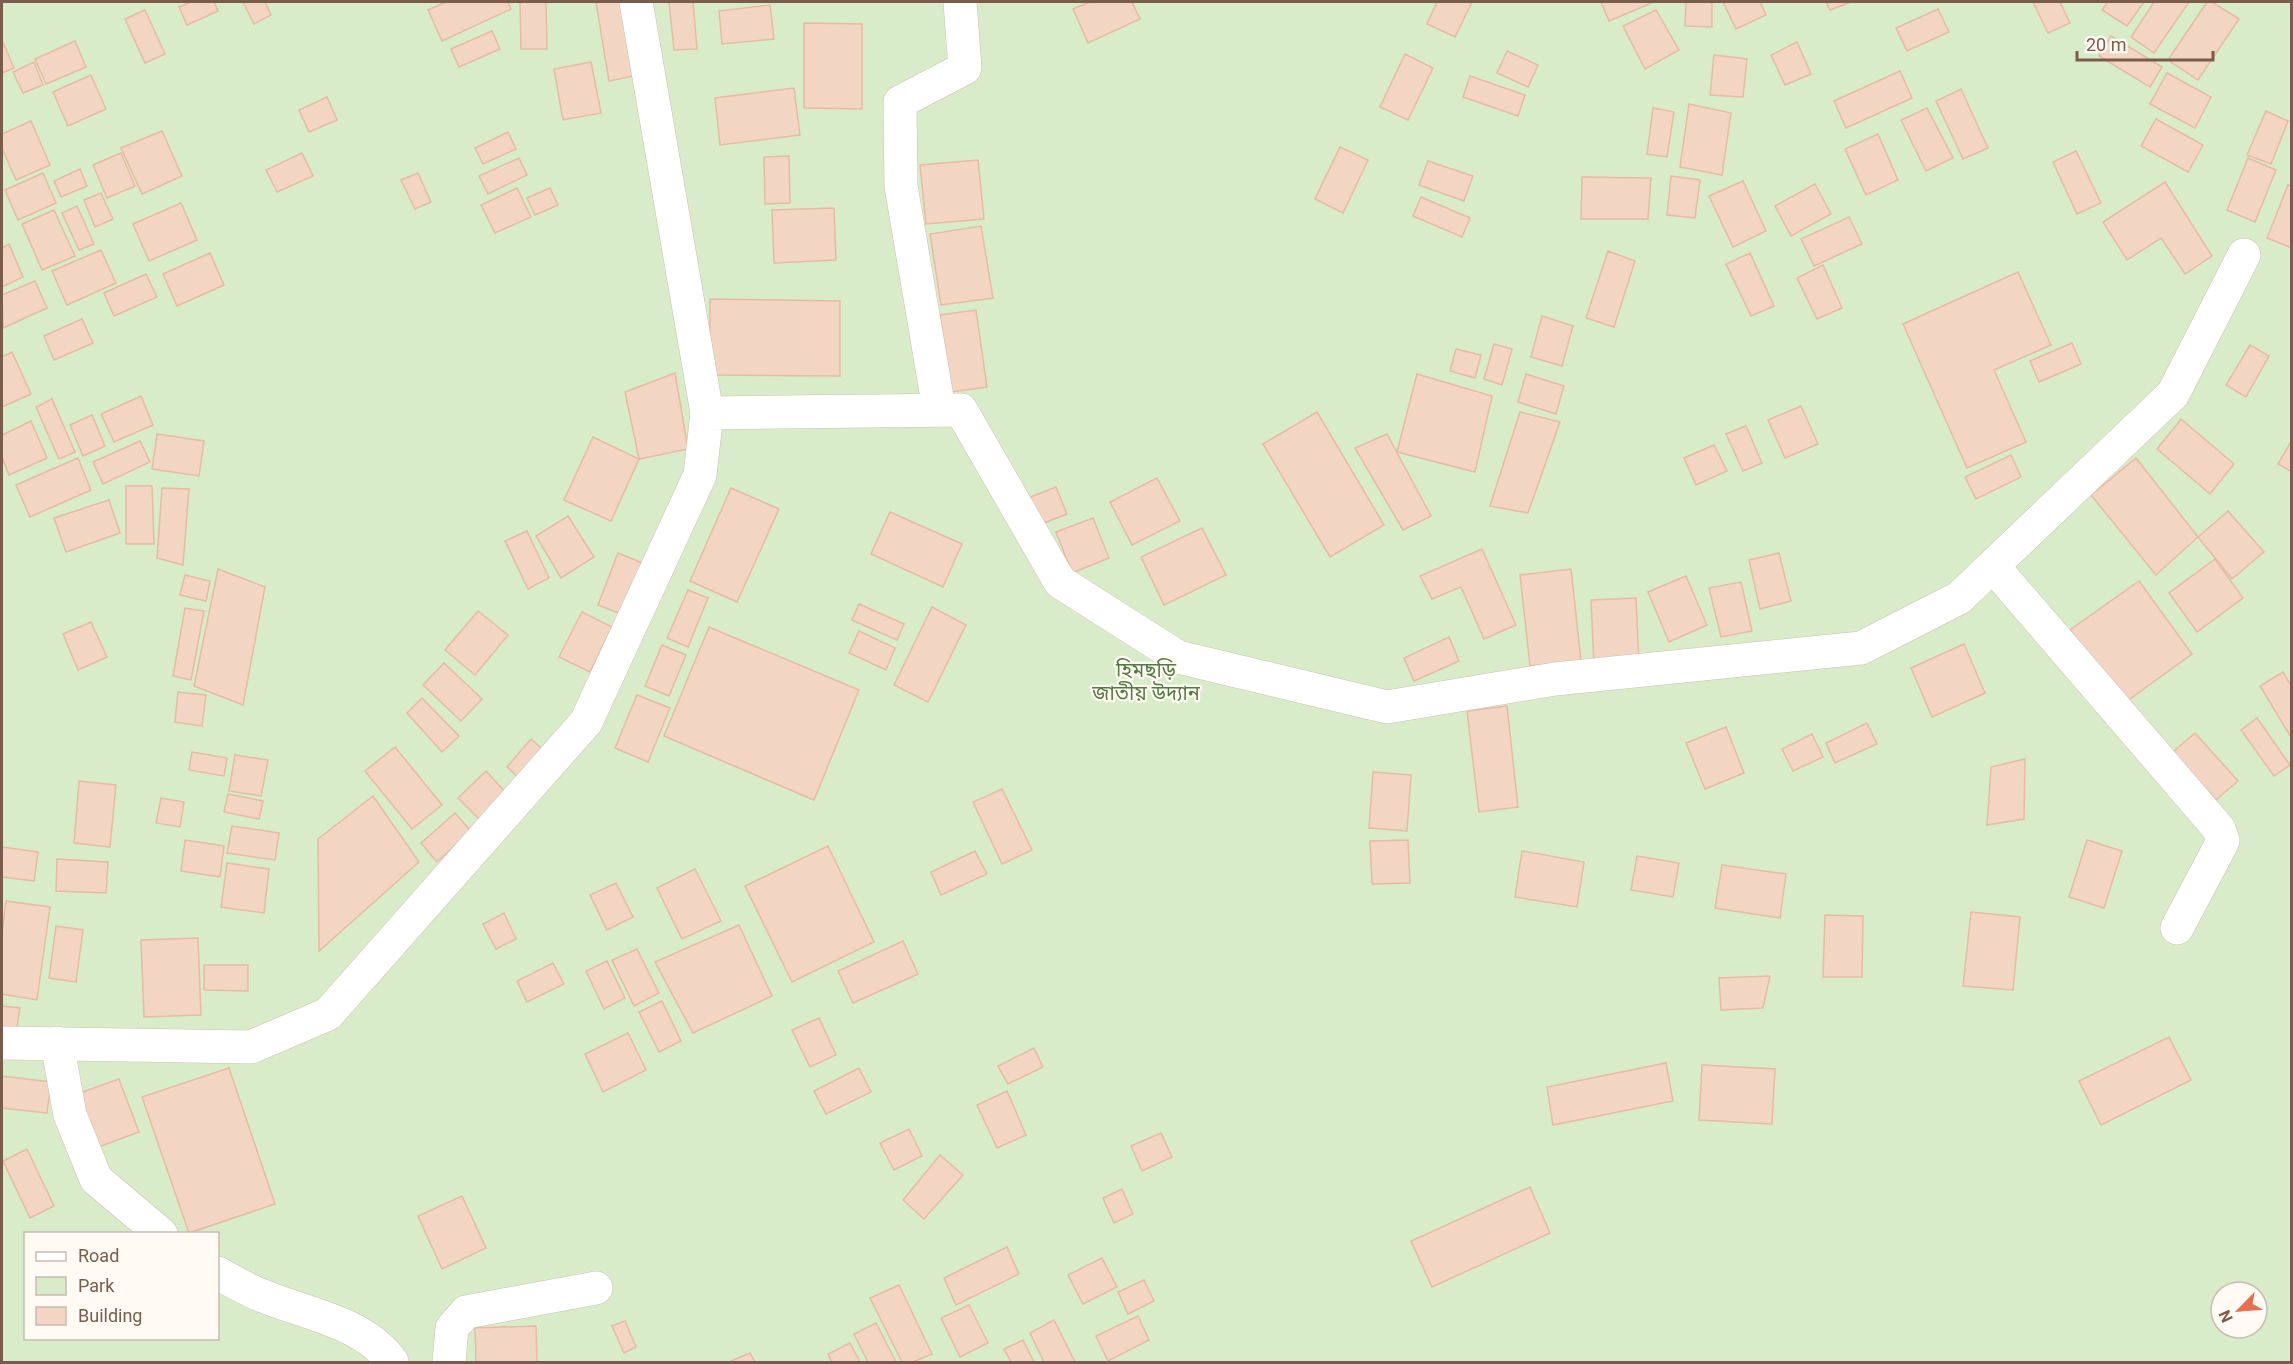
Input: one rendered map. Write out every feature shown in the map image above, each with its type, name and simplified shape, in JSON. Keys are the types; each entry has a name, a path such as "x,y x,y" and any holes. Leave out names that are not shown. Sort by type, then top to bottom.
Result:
{"street":[{"path":"2,1043 251,1047 328,1014 586,722 700,476 707,413 636,2"},
{"path":"939,409 901,186 900,102 965,68 960,2"},
{"path":"707,413 961,410 1060,582 1178,657 1387,707 1555,679 1861,648 1959,598 2173,394 2244,255"},
{"path":"1993,566 2219,829 2223,841 2177,928"},
{"path":"57,1043 70,1114 96,1179 160,1232"},
{"path":"219,1274 262,1296 334,1322 380,1345 392,1362"},
{"path":"449,1362 452,1328 466,1312 596,1288"}],"green space":[{"name":"হিমছড়ি জাতীয় উদ্যান","path":"2,2 2291,2 2291,1362 2,1362"}],"building":[{"path":"191,2 214,2 218,11 187,25 179,7"},
{"path":"243,2 265,2 271,15 254,24"},
{"path":"446,2 508,2 511,9 442,41 428,10"},
{"path":"520,2 546,2 547,49 521,49"},
{"path":"596,2 622,2 633,76 609,81"},
{"path":"669,2 693,2 697,49 674,50"},
{"path":"1090,2 1132,2 1140,19 1088,43 1073,9"},
{"path":"1437,2 1472,2 1455,37 1427,24"},
{"path":"1601,2 1654,2 1609,21"},
{"path":"1686,2 1712,2 1712,27 1685,26"},
{"path":"1723,2 1760,2 1766,15 1736,29"},
{"path":"1826,2 1851,2 1830,10"},
{"path":"2033,2 2060,2 2070,23 2048,33"},
{"path":"2108,2 2144,2 2127,26 2102,10"},
{"path":"2154,2 2189,2 2154,53 2131,37"},
{"path":"2207,2 2212,2 2239,19 2198,80 2168,60"},
{"path":"770,5 774,39 722,44 719,11"},
{"path":"1938,9 1949,32 1907,51 1896,28"},
{"path":"145,10 165,54 145,63 125,19"},
{"path":"1656,10 1679,50 1645,69 1623,26"},
{"path":"804,23 862,24 862,109 804,108"},
{"path":"492,31 500,49 459,67 451,49"},
{"path":"2111,36 2162,67 2150,87 2099,56"},
{"path":"2,40 14,68 2,73"},
{"path":"75,41 86,67 46,84 35,59"},
{"path":"1797,42 1811,74 1785,85 1771,55"},
{"path":"1507,51 1538,65 1528,87 1497,73"},
{"path":"1405,54 1433,68 1408,120 1380,107"},
{"path":"1714,55 1747,59 1743,97 1710,95"},
{"path":"34,62 43,85 23,93 13,72"},
{"path":"591,62 601,113 563,120 554,69"},
{"path":"1900,71 1912,98 1846,128 1834,101"},
{"path":"2167,73 2211,97 2195,128 2150,104"},
{"path":"91,75 106,109 68,126 53,92"},
{"path":"1470,76 1525,95 1518,116 1463,97"},
{"path":"794,88 800,135 720,145 715,98"},
{"path":"1961,89 1988,148 1963,159 1936,101"},
{"path":"327,97 337,120 309,132 299,110"},
{"path":"1689,104 1731,113 1722,175 1680,167"},
{"path":"1653,108 1674,112 1667,157 1647,154"},
{"path":"1927,108 1953,158 1926,171 1901,120"},
{"path":"2266,111 2288,121 2271,164 2247,155"},
{"path":"2156,119 2203,145 2188,172 2141,146"},
{"path":"31,121 50,165 16,180 2,148 2,134"},
{"path":"162,131 182,176 142,194 121,148"},
{"path":"508,132 516,149 483,164 475,148"},
{"path":"1878,134 1898,180 1866,195 1845,149"},
{"path":"1340,147 1368,160 1343,213 1315,199"},
{"path":"2076,151 2101,203 2077,214 2053,162"},
{"path":"121,153 135,186 107,198 93,165"},
{"path":"302,153 313,176 277,192 266,170"},
{"path":"789,156 790,203 765,204 764,157"},
{"path":"519,158 527,175 488,194 479,176"},
{"path":"2248,158 2276,170 2255,222 2227,210"},
{"path":"978,160 984,219 926,224 920,165"},
{"path":"1428,161 1473,176 1464,201 1419,185"},
{"path":"80,169 87,186 61,197 54,181"},
{"path":"43,173 56,203 18,220 5,190"},
{"path":"418,173 431,202 415,209 401,180"},
{"path":"1671,176 1700,180 1695,218 1667,215"},
{"path":"1582,177 1651,178 1648,219 1581,219"},
{"path":"1743,181 1766,231 1733,247 1709,196"},
{"path":"2165,182 2212,256 2185,274 2161,238 2127,260 2103,222"},
{"path":"1815,184 1831,214 1791,236 1775,206"},
{"path":"2288,185 2292,186 2292,248 2267,238"},
{"path":"517,188 531,217 495,233 481,205"},
{"path":"550,188 558,205 535,215 527,198"},
{"path":"101,193 113,219 95,227 84,200"},
{"path":"1421,197 1470,218 1462,237 1413,216"},
{"path":"181,203 197,240 149,261 133,224"},
{"path":"77,206 94,244 79,250 62,213"},
{"path":"834,208 836,260 774,263 772,210"},
{"path":"54,210 75,256 42,270 22,224"},
{"path":"1849,217 1862,244 1814,266 1801,239"},
{"path":"981,226 993,298 941,305 930,234"},
{"path":"9,244 23,277 2,287 2,248"},
{"path":"101,250 116,283 67,305 52,271"},
{"path":"1608,251 1635,261 1614,327 1586,318"},
{"path":"210,253 224,285 177,306 163,274"},
{"path":"1750,253 1774,306 1751,316 1726,264"},
{"path":"1823,265 1842,308 1817,319 1797,278"},
{"path":"2018,272 2051,345 1994,370 2026,442 1967,468 1903,324"},
{"path":"146,274 157,297 114,316 104,293"},
{"path":"35,281 47,308 3,328 2,295"},
{"path":"710,299 840,301 840,376 710,375"},
{"path":"976,310 987,387 951,392 940,315"},
{"path":"1542,316 1573,326 1562,366 1531,357"},
{"path":"82,319 93,343 54,360 44,336"},
{"path":"2072,343 2081,364 2039,382 2030,361"},
{"path":"1494,344 1512,349 1502,385 1484,379"},
{"path":"2250,345 2269,356 2246,397 2226,385"},
{"path":"1456,349 1481,355 1475,378 1450,371"},
{"path":"12,352 31,394 2,407 2,357"},
{"path":"675,373 688,449 639,459 625,392"},
{"path":"1417,374 1492,396 1475,472 1397,452"},
{"path":"1526,374 1564,386 1556,414 1518,402"},
{"path":"141,396 153,425 114,442 101,414"},
{"path":"52,399 75,452 59,459 36,407"},
{"path":"1801,406 1818,444 1785,458 1768,420"},
{"path":"1317,412 1384,525 1330,557 1263,444"},
{"path":"1520,412 1560,422 1528,513 1490,506"},
{"path":"92,415 105,446 83,456 70,425"},
{"path":"2181,419 2234,464 2210,494 2157,449"},
{"path":"31,421 47,458 9,475 2,457 2,435"},
{"path":"1746,426 1762,463 1743,471 1726,434"},
{"path":"157,434 204,441 199,476 152,469"},
{"path":"1387,434 1431,516 1403,530 1355,448"},
{"path":"593,437 639,459 611,521 564,500"},
{"path":"2292,440 2292,472 2278,464"},
{"path":"140,441 150,462 103,484 93,462"},
{"path":"1714,445 1727,471 1696,485 1684,458"},
{"path":"2011,455 2021,477 1976,499 1965,477"},
{"path":"78,458 91,490 30,517 16,485"},
{"path":"2136,458 2198,537 2156,575 2091,495"},
{"path":"1157,478 1180,521 1132,545 1110,502"},
{"path":"126,486 152,486 154,544 126,544"},
{"path":"1056,487 1067,514 1039,525 1028,498"},
{"path":"162,488 189,489 183,565 157,558"},
{"path":"731,488 779,509 737,602 690,581"},
{"path":"109,500 120,533 66,552 54,518"},
{"path":"2228,511 2264,552 2232,579 2198,537"},
{"path":"890,512 962,544 943,587 871,554"},
{"path":"568,516 594,557 561,578 536,536"},
{"path":"1093,518 1109,558 1072,573 1056,532"},
{"path":"1202,528 1226,575 1164,605 1141,557"},
{"path":"527,531 549,578 528,589 505,541"},
{"path":"1482,549 1516,625 1484,639 1461,587 1432,599 1420,576"},
{"path":"618,553 645,564 624,615 598,605"},
{"path":"1779,553 1791,601 1760,609 1749,560"},
{"path":"2215,559 2243,598 2197,632 2169,593"},
{"path":"218,569 265,587 243,705 194,686"},
{"path":"1571,569 1581,661 1530,666 1520,575"},
{"path":"185,575 210,581 206,601 180,595"},
{"path":"1686,576 1707,625 1669,642 1648,592"},
{"path":"2139,581 2192,654 2123,704 2070,630"},
{"path":"1741,582 1752,631 1721,637 1709,588"},
{"path":"688,590 708,598 688,647 667,638"},
{"path":"1636,598 1639,664 1594,666 1591,600"},
{"path":"859,604 904,624 897,640 852,620"},
{"path":"932,607 966,625 928,702 894,685"},
{"path":"185,608 204,611 191,680 173,676"},
{"path":"478,611 508,635 475,675 445,650"},
{"path":"582,612 612,627 590,672 559,657"},
{"path":"91,622 107,657 78,670 63,634"},
{"path":"709,627 859,690 814,800 664,736"},
{"path":"859,631 895,648 886,670 849,653"},
{"path":"1449,637 1459,661 1414,681 1404,658"},
{"path":"1964,644 1985,693 1932,717 1911,668"},
{"path":"662,645 686,655 669,696 645,686"},
{"path":"444,663 482,699 461,721 423,685"},
{"path":"2283,672 2292,687 2292,739 2260,686"},
{"path":"178,692 206,695 202,726 175,722"},
{"path":"637,695 670,708 648,762 615,748"},
{"path":"422,698 459,736 442,752 407,713"},
{"path":"1507,706 1518,807 1479,812 1467,711"},
{"path":"2257,718 2290,765 2274,776 2241,730"},
{"path":"1867,723 1877,744 1835,763 1826,743"},
{"path":"1726,727 1744,773 1705,789 1686,743"},
{"path":"2195,733 2238,781 2216,800 2173,752"},
{"path":"1812,734 1823,757 1793,771 1782,749"},
{"path":"531,739 547,753 522,781 507,767"},
{"path":"395,747 442,805 412,829 365,771"},
{"path":"192,752 227,758 224,776 189,770"},
{"path":"235,755 268,760 261,796 229,791"},
{"path":"2025,759 2024,819 1987,825 1991,767"},
{"path":"486,771 507,794 480,820 458,798"},
{"path":"1373,772 1411,775 1407,831 1369,828"},
{"path":"79,781 116,785 110,847 74,843"},
{"path":"1002,789 1032,850 1002,864 973,802"},
{"path":"228,794 263,801 259,819 224,812"},
{"path":"373,796 419,862 319,951 318,839"},
{"path":"161,798 184,802 180,827 156,823"},
{"path":"455,813 471,831 437,862 421,843"},
{"path":"232,826 279,833 275,860 227,853"},
{"path":"185,840 224,846 220,877 181,871"},
{"path":"1408,840 1410,883 1372,884 1370,841"},
{"path":"2087,840 2122,851 2104,908 2069,897"},
{"path":"828,846 874,942 792,982 745,886"},
{"path":"2,847 38,852 34,881 2,877"},
{"path":"975,851 987,874 941,895 931,872"},
{"path":"1522,851 1584,862 1577,907 1515,897"},
{"path":"1637,856 1679,863 1673,897 1631,890"},
{"path":"57,859 108,862 106,893 56,891"},
{"path":"227,863 269,869 264,913 221,907"},
{"path":"1722,865 1786,874 1780,918 1715,908"},
{"path":"695,869 721,921 682,939 657,888"},
{"path":"616,883 633,917 607,930 590,895"},
{"path":"6,901 50,907 37,1000 2,994 2,933"},
{"path":"1971,912 2020,917 2013,990 1963,986"},
{"path":"504,913 516,939 496,949 483,924"},
{"path":"1825,915 1863,916 1862,977 1823,977"},
{"path":"739,925 772,996 693,1033 655,962"},
{"path":"56,926 83,930 76,982 49,978"},
{"path":"198,938 201,1015 144,1017 141,940"},
{"path":"903,941 918,974 853,1003 838,971"},
{"path":"637,949 659,993 634,1006 612,960"},
{"path":"607,961 625,998 604,1009 586,971"},
{"path":"553,963 564,984 527,1002 517,981"},
{"path":"204,965 248,965 248,991 204,990"},
{"path":"1770,976 1763,1008 1721,1010 1719,978"},
{"path":"662,1001 681,1041 659,1052 639,1012"},
{"path":"2,1006 20,1008 15,1039 2,1038"},
{"path":"819,1018 836,1055 810,1067 792,1030"},
{"path":"628,1033 646,1070 603,1092 585,1054"},
{"path":"2169,1037 2191,1080 2101,1125 2079,1081"},
{"path":"1034,1048 1043,1067 1008,1084 998,1066"},
{"path":"1666,1063 1673,1101 1553,1125 1547,1087"},
{"path":"1702,1065 1775,1069 1772,1124 1699,1120"},
{"path":"229,1068 275,1204 189,1232 142,1097"},
{"path":"859,1068 871,1092 826,1114 814,1091"},
{"path":"2,1076 51,1082 47,1113 2,1108"},
{"path":"119,1079 139,1132 93,1149 72,1096"},
{"path":"1007,1091 1026,1135 997,1148 977,1105"},
{"path":"909,1129 922,1156 894,1170 880,1143"},
{"path":"1161,1133 1172,1157 1142,1171 1131,1146"},
{"path":"27,1149 54,1206 30,1218 3,1161"},
{"path":"940,1155 963,1175 924,1219 903,1200"},
{"path":"1530,1187 1550,1233 1432,1287 1411,1241"},
{"path":"1122,1189 1133,1214 1114,1223 1103,1198"},
{"path":"462,1196 486,1248 442,1269 418,1216"},
{"path":"1007,1247 1019,1274 956,1305 944,1278"},
{"path":"1102,1258 1117,1287 1083,1304 1068,1275"},
{"path":"1144,1280 1154,1301 1128,1314 1118,1292"},
{"path":"899,1285 932,1354 913,1362 902,1362 870,1298"},
{"path":"969,1305 988,1343 960,1357 941,1318"},
{"path":"1138,1316 1149,1340 1108,1361 1096,1336"},
{"path":"1054,1320 1075,1362 1044,1362 1030,1333"},
{"path":"625,1321 636,1347 624,1353 612,1326"},
{"path":"876,1323 896,1362 868,1362 854,1334"},
{"path":"536,1326 537,1362 476,1362 475,1328"},
{"path":"1023,1340 1034,1362 1011,1362 1004,1349"},
{"path":"850,1343 860,1362 832,1362 828,1354"},
{"path":"750,1353 755,1362 729,1362"}]}
